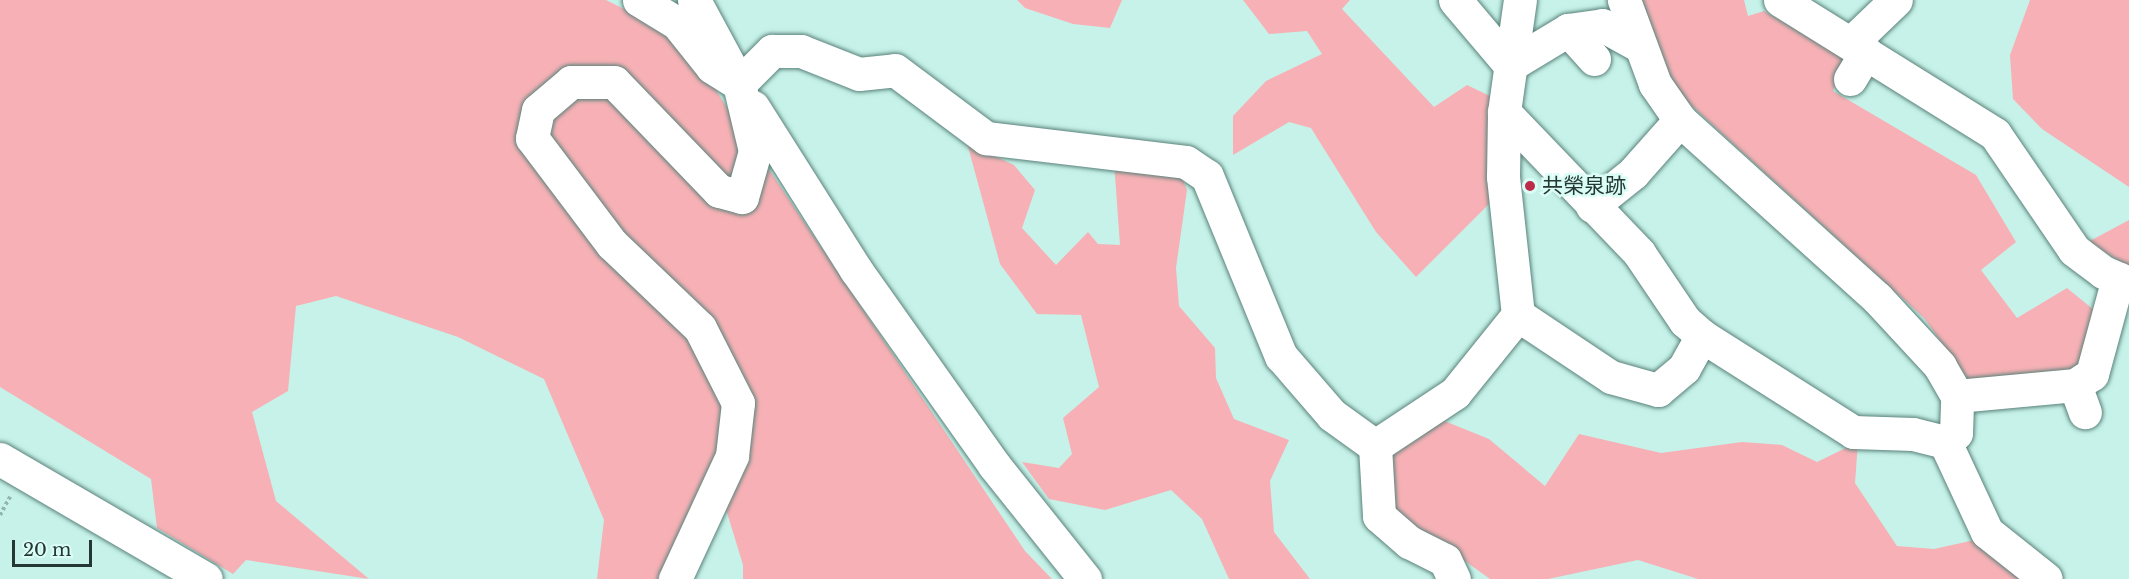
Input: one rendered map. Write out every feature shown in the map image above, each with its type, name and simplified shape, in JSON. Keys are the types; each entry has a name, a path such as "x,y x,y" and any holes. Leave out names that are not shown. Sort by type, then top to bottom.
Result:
{"street":[{"path":"639,0 677,23 712,67 739,84 755,151 742,197 719,191 614,82 571,81 538,110 532,138 612,244 700,328 738,403 732,456 675,579"},
{"path":"694,0 739,84 856,270 994,465 1085,579"},
{"path":"1455,0 1510,65"},
{"path":"1375,446 1455,393 1518,315 1503,177 1503,112 1520,0"},
{"path":"1624,0 1638,45 1655,84 1680,120 1877,298 1940,366 1957,396 1956,433 1945,442"},
{"path":"1780,0 1856,58 1995,134 2074,250 2123,280 2092,374 2080,399 1957,396"},
{"path":"1856,58 1896,0"},
{"path":"1510,65 1568,30 1602,25 1638,45"},
{"path":"1568,30 1594,59"},
{"path":"739,84 752,65 772,51 801,51 860,74 895,70 986,138 1186,162 1207,176 1281,356 1332,415 1375,446"},
{"path":"1503,112 1639,253 1685,321 1702,336 1853,432 1913,434 1945,442"},
{"path":"1592,206 1633,173 1680,120"},
{"path":"1518,315 1611,377 1658,390 1684,368 1702,336"},
{"path":"1945,442 1988,532 2046,579"},
{"path":"1375,446 1379,516 1409,542 1445,560 1454,579"},
{"path":"0,459 206,579"}],"shaded area":[{"path":"0,0 606,0 668,31 713,85 741,131 737,182 568,71 520,136 693,338 727,405 723,455 666,579 597,579 604,520 544,379 458,337 336,296 296,306 288,391 252,412 276,501 369,579 246,560 233,574 157,528 151,479 0,387"},
{"path":"1017,0 1122,0 1110,28 1073,24 1025,8"},
{"path":"1243,0 1350,0 1342,9 1434,107 1467,85 1494,98 1494,199 1416,277 1376,232 1311,128 1289,122 1233,155 1233,116 1266,81 1322,54 1307,31 1269,34"},
{"path":"1638,0 1744,0 1748,16 1764,11 1846,59 1833,91 1976,175 2016,242 1981,270 2017,318 2067,288 2094,310 2085,358 2073,373 1970,382 1924,318 1685,100 1656,53"},
{"path":"2030,0 2129,0 2129,187 2042,129 2013,99 2010,55"},
{"path":"616,93 752,209 768,168 1025,551 1052,579 743,579 743,565 725,506 746,457 750,390 715,327 620,236 545,139 551,110 579,94"},
{"path":"967,143 1014,165 1035,190 1022,228 1056,265 1088,232 1098,244 1120,245 1114,162 1180,173 1187,190 1176,268 1179,306 1215,348 1216,378 1234,419 1289,440 1270,481 1274,532 1310,579 1229,579 1202,519 1171,490 1105,510 1049,499 1022,462 1059,468 1072,454 1063,418 1099,387 1081,315 1037,314 1000,264"},
{"path":"2129,220 2129,267 2088,242"},
{"path":"1442,420 1489,439 1545,486 1579,434 1661,453 1742,442 1782,445 1817,462 1858,442 1855,483 1897,546 1934,549 1979,539 2027,579 1698,579 1638,560 1548,579 1490,579 1394,510 1389,458"}],"place":[{"name":"共榮泉跡","path":"1530,186"}]}
